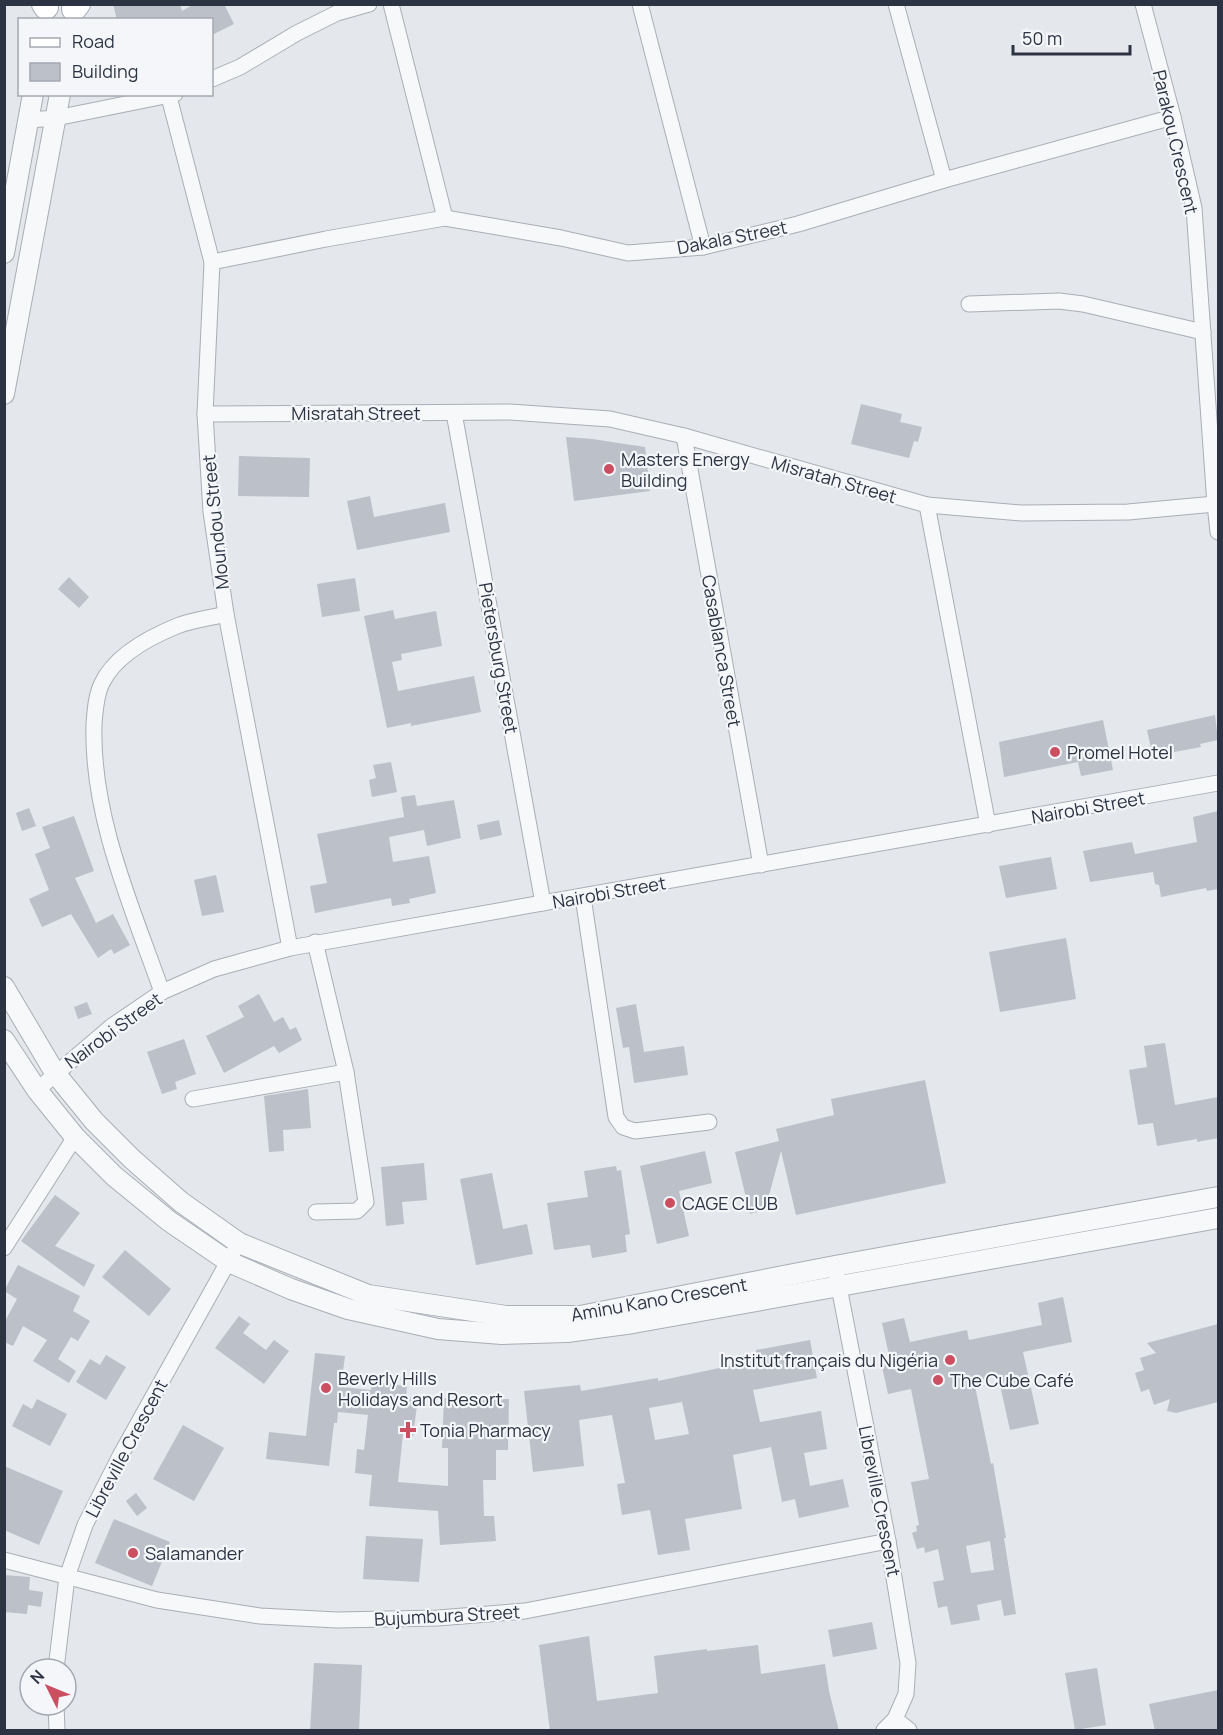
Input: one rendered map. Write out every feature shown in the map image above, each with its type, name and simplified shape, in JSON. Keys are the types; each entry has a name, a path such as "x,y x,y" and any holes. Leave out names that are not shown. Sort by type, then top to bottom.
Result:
{"street":[{"path":"213,79 240,67 297,33 337,13 369,4"},
{"path":"391,4 446,218"},
{"path":"640,4 703,247"},
{"path":"897,4 944,180"},
{"name":"Parakou Crescent","path":"1143,4 1194,208 1218,532"},
{"path":"4,253 33,96"},
{"path":"4,394 11,315 60,96"},
{"path":"28,120 56,118 172,96"},
{"name":"Moundou Street","path":"172,96 212,262 205,414 211,512 226,614 290,948"},
{"name":"Dakala Street","path":"212,262 446,218 561,238 628,253 703,247 798,224 944,180 1173,117"},
{"path":"969,304 1071,302 1203,332"},
{"name":"Misratah Street","path":"205,414 510,412 610,419 684,436 927,505 1022,513 1128,513 1215,504"},
{"name":"Pietersburg Street","path":"454,413 543,903"},
{"name":"Casablanca Street","path":"684,436 760,865"},
{"path":"927,505 988,825"},
{"path":"162,992 108,833 98,787 93,744 95,711 101,684 116,664 133,651 178,626 226,614"},
{"name":"Nairobi Street","path":"37,1090 112,1026 162,992 214,969 290,948 1218,783"},
{"path":"583,897 616,1117 623,1127 635,1131 709,1122"},
{"path":"315,942 346,1072 366,1202 357,1211 316,1212"},
{"name":"Aminu Kano Crescent","path":"4,987 55,1073 94,1121 132,1159 181,1202 239,1243 368,1295 506,1316 580,1316 837,1276 1218,1197"},
{"path":"4,1040 37,1090 75,1137 114,1176 169,1221 228,1262 291,1289 348,1309 438,1329 502,1335 567,1332 633,1323 837,1276 1218,1218"},
{"path":"193,1099 346,1072"},
{"path":"4,1248 75,1137"},
{"name":"Libreville Crescent","path":"57,1657 67,1577 85,1525 120,1456 239,1243"},
{"name":"Libreville Crescent","path":"837,1276 888,1540 908,1663 906,1694 895,1719 884,1731"},
{"name":"Bujumbura Street","path":"4,1560 157,1600 260,1616 337,1620 438,1618 525,1611 888,1540"},
{"path":"895,1719 909,1731"}],"building":[{"path":"113,4 180,4 182,11 194,4 224,4 234,24 213,34 213,18 116,18"},
{"path":"861,404 902,414 900,422 922,427 918,442 914,441 909,458 851,444"},
{"name":"Masters Energy Building","path":"566,437 645,447 650,491 574,501"},
{"path":"239,456 310,458 309,497 238,496"},
{"path":"370,496 374,517 445,503 450,532 357,550 347,501"},
{"path":"69,577 89,597 79,608 58,589"},
{"path":"355,578 360,611 322,617 317,584"},
{"path":"393,610 395,619 436,611 442,646 401,654 402,660 392,662 398,691 474,676 481,712 411,726 411,723 387,728 364,616"},
{"path":"1215,715 1218,740 1200,744 1201,747 1169,753 1168,750 1152,753 1147,730"},
{"name":"Promel Hotel","path":"1103,720 1113,770 1081,776 1078,762 1004,777 999,742"},
{"path":"391,762 397,792 372,797 369,780 376,778 373,765"},
{"path":"415,795 417,806 454,800 461,838 427,846 424,830 389,837 393,862 429,856 436,893 409,899 410,903 392,906 391,898 315,913 310,886 327,883 317,834 404,817 401,797"},
{"path":"29,808 36,826 22,831 16,813"},
{"path":"1218,811 1218,889 1207,891 1206,888 1161,897 1153,872 1090,882 1083,851 1132,842 1135,854 1197,842 1193,817"},
{"path":"74,816 94,871 75,878 96,923 113,914 130,945 114,954 111,949 98,958 71,914 42,927 29,899 49,890 35,854 50,848 42,827"},
{"path":"499,820 502,835 480,840 477,825"},
{"path":"1051,857 1057,889 1006,898 999,866"},
{"path":"216,875 224,912 202,916 194,880"},
{"path":"1066,938 1076,999 1000,1012 989,952"},
{"path":"259,994 274,1022 283,1017 290,1030 296,1027 302,1040 279,1053 274,1046 224,1073 206,1036 244,1017 238,1006"},
{"path":"87,1002 92,1014 78,1019 74,1007"},
{"path":"636,1004 644,1052 684,1046 688,1075 634,1083 629,1047 623,1048 616,1008"},
{"path":"184,1039 196,1074 175,1082 177,1089 162,1094 147,1052"},
{"path":"1165,1043 1175,1105 1218,1097 1218,1138 1157,1146 1153,1123 1138,1125 1129,1070 1147,1067 1144,1046"},
{"path":"925,1080 946,1183 796,1215 781,1151 765,1210 750,1214 735,1152 779,1141 776,1129 834,1115 831,1099"},
{"path":"308,1089 311,1128 283,1130 284,1151 269,1152 264,1096"},
{"path":"705,1151 712,1183 679,1191 689,1236 657,1244 640,1166"},
{"path":"424,1163 427,1200 402,1202 404,1224 386,1226 381,1167"},
{"path":"616,1166 617,1171 621,1170 630,1234 625,1235 627,1252 592,1258 590,1245 554,1250 547,1203 588,1197 584,1171"},
{"path":"492,1173 503,1229 527,1224 533,1254 476,1265 460,1179"},
{"path":"55,1195 80,1213 55,1246 95,1265 84,1287 21,1241"},
{"path":"125,1250 171,1289 149,1316 102,1277"},
{"path":"18,1265 80,1296 73,1311 90,1321 78,1341 71,1337 58,1359 76,1371 69,1383 33,1361 47,1340 23,1326 13,1346 4,1342 4,1323 17,1299 4,1291"},
{"path":"1063,1297 1072,1342 1023,1352 1039,1424 1010,1430 998,1376 974,1381 991,1464 993,1463 1016,1614 1004,1616 1001,1600 977,1605 980,1620 951,1625 947,1606 938,1608 933,1582 944,1580 938,1549 925,1553 924,1547 917,1549 912,1533 917,1531 916,1526 919,1525 911,1482 929,1479 911,1389 888,1394 881,1362 890,1360 882,1323 904,1318 910,1342 967,1330 969,1340 1042,1325 1038,1303","holes":["990,1541 994,1570 971,1573 966,1546"]},
{"path":"239,1316 250,1324 243,1333 266,1350 274,1340 289,1351 264,1384 215,1348"},
{"path":"1218,1324 1218,1402 1176,1413 1167,1411 1170,1399 1154,1405 1149,1389 1141,1392 1135,1373 1144,1370 1140,1358 1156,1353 1147,1343"},
{"path":"810,1340 817,1378 753,1390 760,1422 821,1411 827,1449 804,1453 810,1486 843,1479 849,1507 799,1518 795,1499 782,1502 771,1447 733,1455 742,1509 685,1519 690,1550 658,1555 650,1510 622,1515 617,1484 625,1483 612,1415 579,1420 584,1466 533,1472 524,1391 580,1385 581,1391 658,1378 658,1381 757,1360 756,1350","holes":["682,1402 689,1434 655,1440 649,1408"]},
{"path":"315,1353 345,1356 341,1387 371,1390 372,1382 407,1386 406,1397 418,1398 413,1436 403,1434 398,1482 448,1486 448,1448 442,1448 444,1398 509,1399 508,1450 496,1450 496,1480 483,1480 484,1516 494,1516 496,1541 440,1545 438,1511 369,1506 372,1475 355,1473 357,1449 364,1450 368,1415 338,1412 337,1423 334,1423 329,1466 266,1459 269,1432 306,1436"},
{"path":"106,1355 126,1367 106,1400 76,1382 90,1359 100,1365"},
{"path":"37,1399 67,1414 50,1446 12,1426 23,1404 32,1409"},
{"path":"183,1425 224,1448 194,1501 153,1479"},
{"path":"4,1466 63,1491 39,1545 4,1530"},
{"path":"136,1493 147,1508 137,1516 126,1501"},
{"name":"Salamander","path":"114,1519 170,1542 152,1586 95,1563"},
{"path":"366,1536 423,1539 419,1582 363,1579"},
{"path":"4,1575 30,1577 29,1590 43,1592 41,1607 28,1605 27,1614 4,1612"},
{"path":"872,1622 877,1649 833,1657 828,1630"},
{"path":"589,1636 597,1701 658,1693 654,1656 758,1645 761,1674 825,1664 839,1731 550,1731 539,1645"},
{"path":"314,1663 362,1665 359,1731 310,1731"},
{"path":"1097,1668 1106,1725 1075,1730 1065,1673"},
{"path":"1218,1690 1218,1731 1155,1731 1149,1704"}],"place":[{"name":"Masters Energy Building","path":"609,469"},
{"name":"Promel Hotel","path":"1055,752"},
{"name":"CAGE CLUB","path":"670,1203"},
{"name":"Institut français du Nigéria","path":"950,1360"},
{"name":"The Cube Café","path":"938,1380"},
{"name":"Beverly Hills Holidays and Resort","path":"326,1388"},
{"name":"Tonia Pharmacy","path":"408,1430"},
{"name":"Salamander","path":"133,1553"}]}
